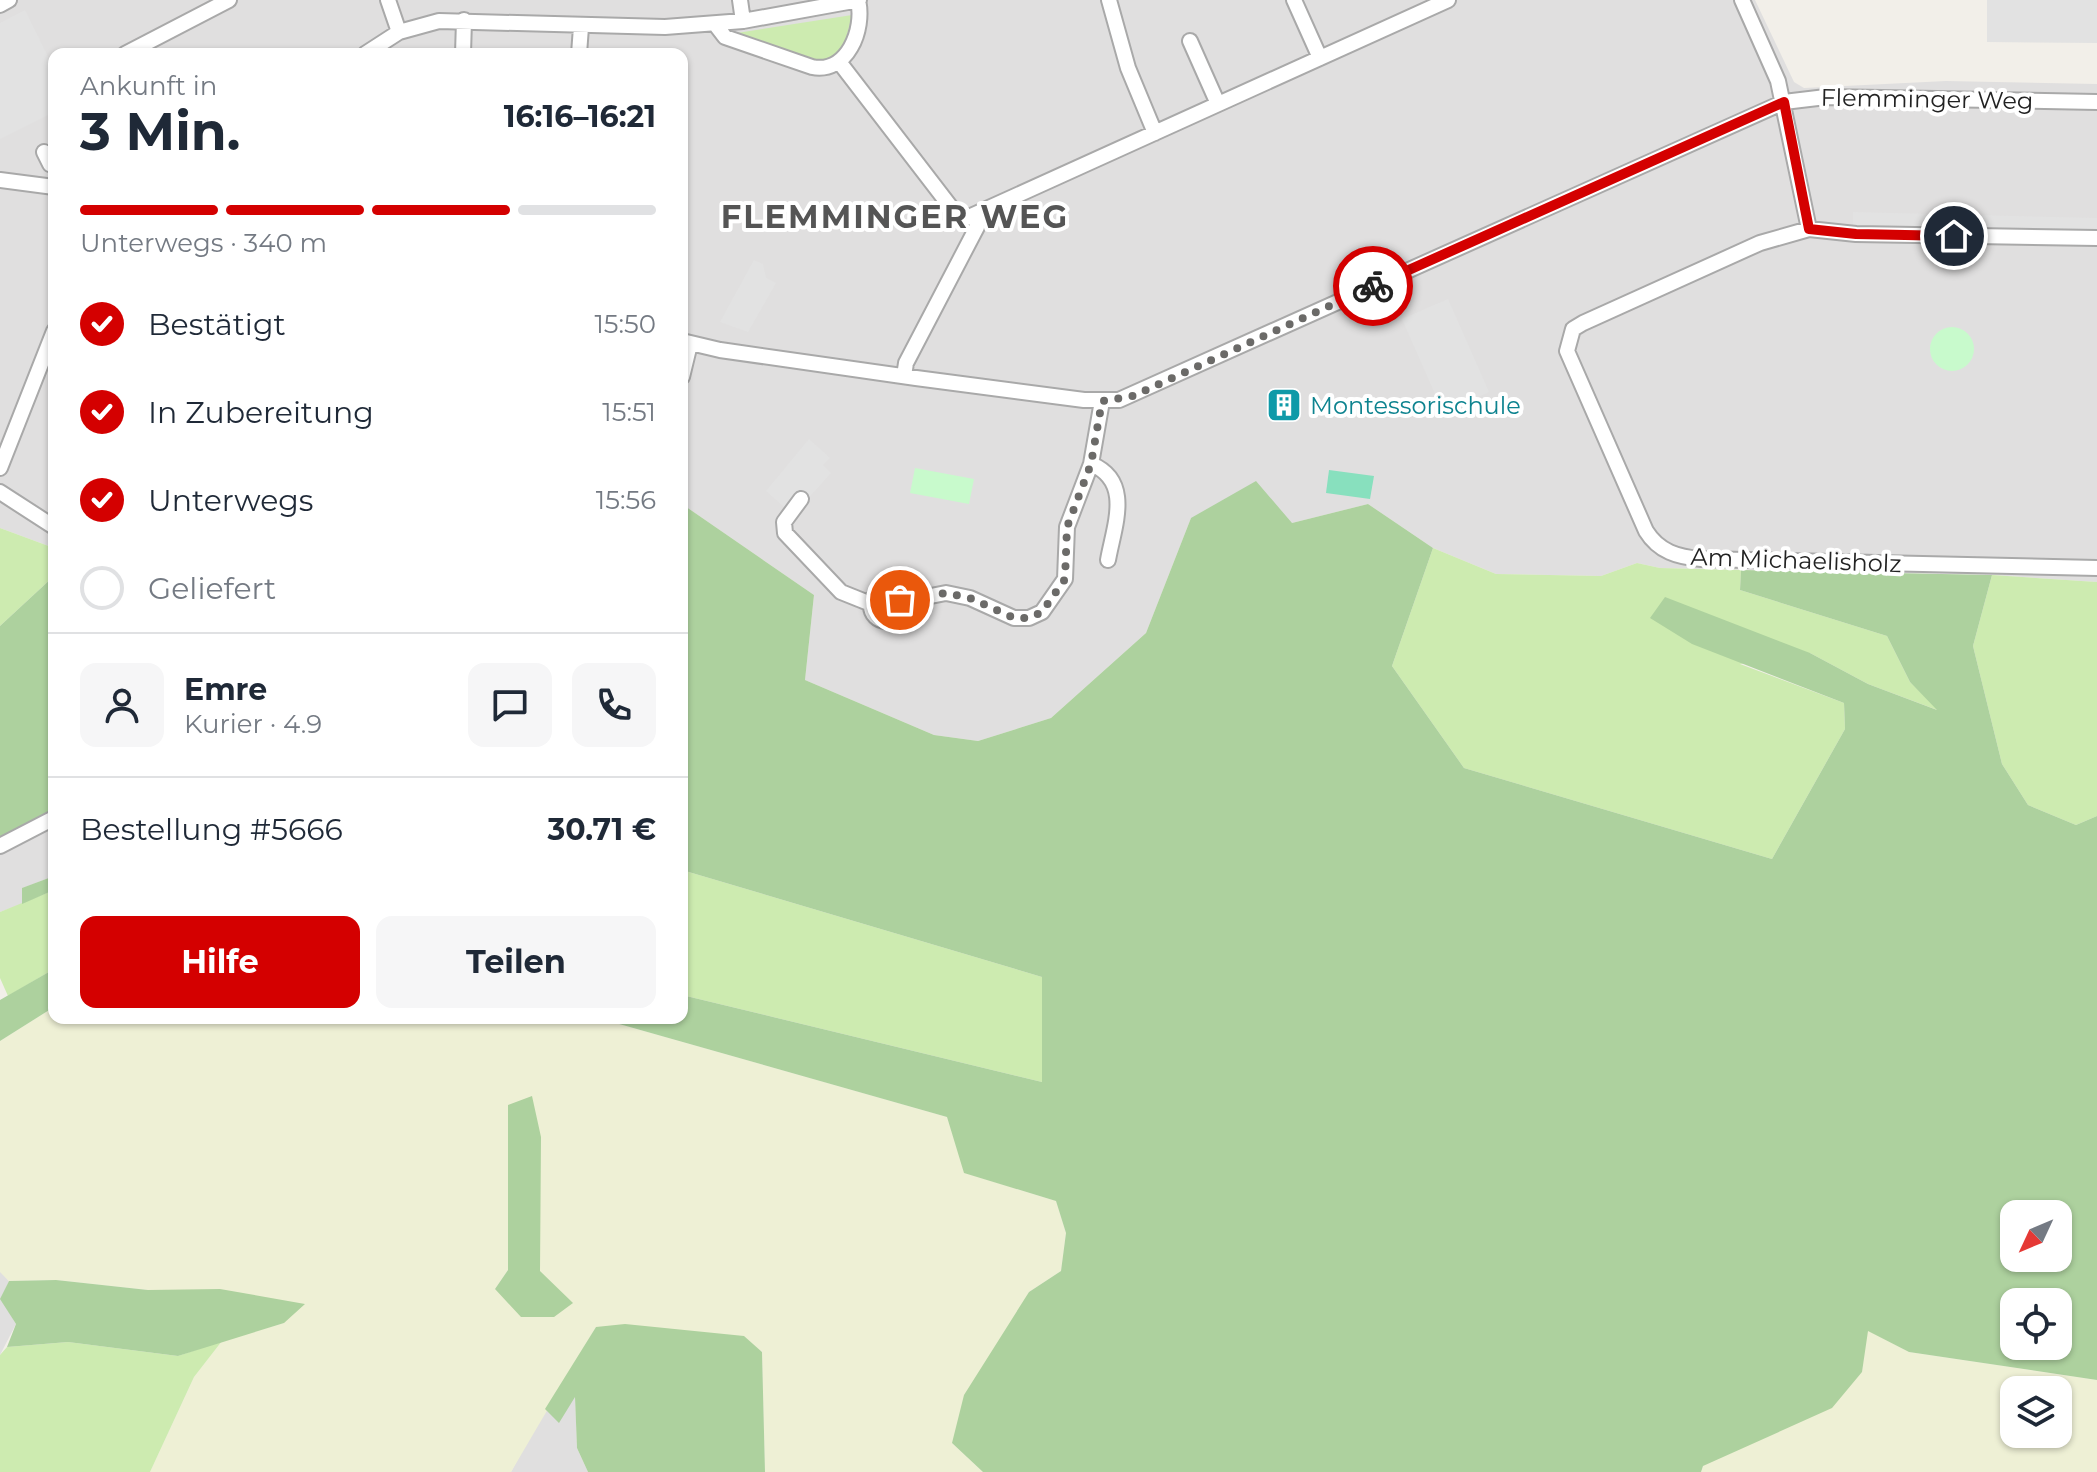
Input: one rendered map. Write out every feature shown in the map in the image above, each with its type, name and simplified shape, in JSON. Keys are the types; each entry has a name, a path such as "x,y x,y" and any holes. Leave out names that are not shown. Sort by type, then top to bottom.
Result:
{"street":[{"path":"0,5 9,0"},
{"path":"137,48 229,0"},
{"path":"388,0 399,32"},
{"path":"740,0 743,21"},
{"path":"374,48 399,32 439,21 581,27 715,24 859,0 859,15 852,41 840,63 827,69 812,67 725,37 715,24"},
{"path":"1109,0 1128,68 1155,133"},
{"path":"1294,0 1320,58"},
{"path":"840,63 953,210 962,216 975,216 1320,58 1420,6 1448,0"},
{"path":"1742,0 1772,64 1784,102 1809,229"},
{"path":"463,48 464,20"},
{"path":"579,48 581,27"},
{"path":"1190,41 1218,104"},
{"name":"Flemminger Weg","path":"688,342 904,376 1102,401 1133,396 1784,102 1826,97 2097,102"},
{"path":"44,152 48,160"},
{"path":"0,180 48,186"},
{"path":"904,376 906,363 977,227 975,216"},
{"name":"Am Michaelisholz","path":"2097,238 1856,234 1809,229 1750,247 1573,329 1568,339 1570,363 1650,539 1672,554 1701,559 2097,568"},
{"path":"0,468 48,346"},
{"path":"900,602 946,593 970,598 1014,618 1036,616 1054,598 1065,579 1067,527 1091,464 1102,401"},
{"path":"1091,464 1113,479 1118,493 1108,560"},
{"path":"0,492 48,523"},
{"path":"801,499 784,522 785,533 841,592 871,604"},
{"path":"884,591 893,593 900,602 898,614 886,621 873,614 871,604 875,596 884,591"},
{"path":"0,846 48,821"}],"shaded area":[{"path":"0,0 1755,0 1794,82 1804,88 1946,81 2097,84 2097,582 1992,575 1660,568 1637,563 1601,576 1496,574 1433,548 1368,504 1292,523 1191,518 1146,633 1051,718 978,741 934,735 805,680 814,595 688,508 688,48 48,48 48,546 0,528"},
{"path":"1987,0 2097,0 2097,43 1987,42"},
{"path":"25,10 48,57 48,115 0,139 0,23"},
{"path":"1853,212 2097,218 2097,232 1853,226"},
{"path":"754,260 763,264 766,278 776,283 748,332 720,322"},
{"path":"1448,299 1489,392 1443,412 1402,319"},
{"path":"809,439 830,458 823,465 831,473 793,515 766,491"},
{"path":"48,823 48,878 23,888 22,904 0,912 0,844"},
{"path":"0,1271 9,1281 1,1299 16,1324 0,1355"},
{"path":"575,1395 577,1448 588,1472 511,1472 545,1409 559,1422"}],"green space":[{"path":"852,15 843,51 826,64 736,38 737,33"},
{"path":"1952,327 1967,334 1974,349 1967,364 1952,371 1937,364 1930,349 1937,334"},
{"path":"915,468 974,479 969,504 910,493"},
{"path":"1329,470 1374,476 1370,499 1326,493"},
{"path":"1256,481 1292,523 1368,504 1433,548 1392,666 1464,768 1772,859 1845,729 1844,703 1692,644 1650,618 1665,597 1810,653 1868,684 1937,710 1910,682 1887,636 1740,590 1741,570 1992,575 1973,646 2002,764 2028,805 2076,825 2097,816 2097,1380 1909,1352 1868,1331 1862,1372 1832,1408 1703,1466 1701,1472 983,1472 952,1443 964,1395 1029,1292 1061,1271 1066,1233 1056,1201 964,1173 947,1117 619,1024 688,1024 688,996 1042,1082 1042,977 688,872 688,508 814,595 805,680 934,735 978,741 1051,718 1146,633 1191,518"},
{"path":"0,528 48,546 48,582 0,626"},
{"path":"1433,548 1496,574 1601,576 1637,563 1660,568 1741,570 1740,590 1887,636 1910,682 1940,711 1868,684 1810,653 1740,664 1844,703 1845,729 1772,859 1464,768 1392,666"},
{"path":"1992,575 2097,582 2097,816 2076,825 2028,805 2002,764 1973,646"},
{"path":"48,582 48,823 0,844 0,626"},
{"path":"688,872 1042,977 1042,1082 688,996"},
{"path":"48,878 48,893 22,904 22,888"},
{"path":"48,892 48,973 8,996 0,978 0,912"},
{"path":"48,972 48,1011 0,1041 0,1000"},
{"path":"48,1011 48,1024 619,1024 947,1117 965,1173 1056,1201 1066,1233 1061,1271 1029,1292 952,1443 983,1472 765,1472 762,1351 596,1327 511,1472 150,1472 194,1377 222,1341 284,1323 148,1290 56,1280 9,1281 0,1272 0,1041","holes":["511,1189 540,1230 540,1272 572,1303 495,1289 508,1270"]},
{"path":"532,1096 541,1137 540,1271 573,1303 554,1317 521,1317 495,1289 508,1270 508,1105"},
{"path":"56,1280 148,1290 220,1289 305,1304 284,1323 178,1356 68,1342 7,1347 16,1324 0,1299 9,1281"},
{"path":"625,1324 744,1336 762,1352 765,1472 588,1472 577,1448 575,1397 559,1423 545,1409 596,1327"},
{"path":"1867,1330 1909,1352 2070,1376 2000,1376 2000,1448 2072,1448 2072,1376 2097,1380 2097,1472 1701,1472 1703,1466 1862,1372"},
{"path":"222,1341 194,1377 150,1472 0,1472 0,1355 7,1347 68,1342 178,1356"}],"way so far":[{"path":"900,600 936,593 953,594 970,598 1014,618 1036,616 1054,598 1065,579 1069,516 1091,464 1102,415 1102,401 1133,396 1373,286"}],"place":[{"name":"Montessorischule","path":"1284,405"}],"district":[{"name":"FLEMMINGER WEG","path":"895,216"}],"route":[{"path":"1373,286 1784,102 1809,229 1856,234 1954,236"}]}
